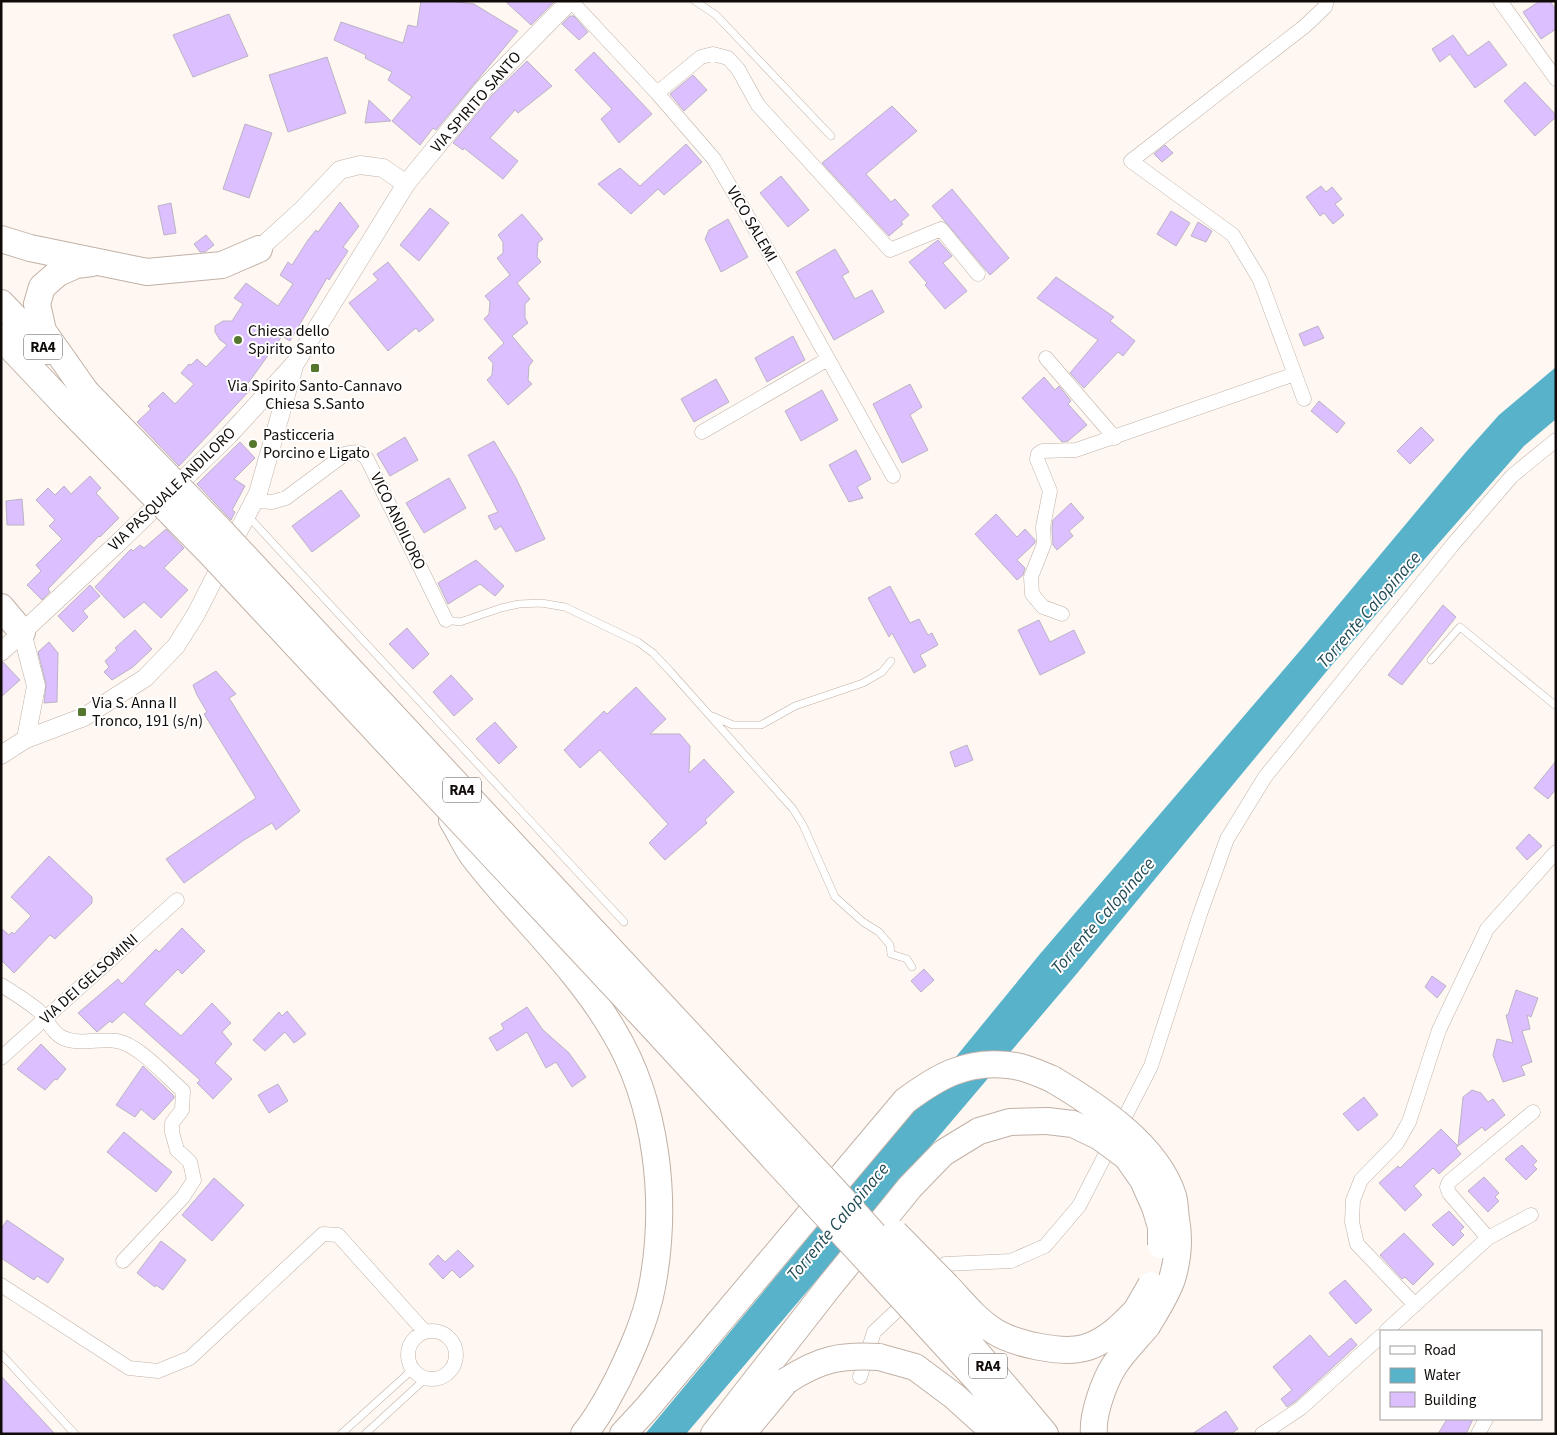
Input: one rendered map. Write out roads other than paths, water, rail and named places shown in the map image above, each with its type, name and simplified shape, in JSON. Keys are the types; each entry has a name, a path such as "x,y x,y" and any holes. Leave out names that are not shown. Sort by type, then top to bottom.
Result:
{"highway":[{"path":"1,239 30,248 147,272 222,265 259,249"},
{"path":"69,397 43,331 37,304 42,288 58,273 76,265 97,262"},
{"name":"RA4","path":"1,303 69,397 211,554 440,800 657,1032 932,1299 980,1383 1020,1434"},
{"name":"RA4","path":"1,337 223,533 836,1192 932,1299 1045,1434"},
{"path":"1,353 8,360 69,397"},
{"path":"1,607 22,632"},
{"path":"440,800 473,855 567,966 613,1030 635,1074 651,1130 658,1177 660,1225 652,1288 636,1338 604,1406 584,1434"},
{"path":"623,1434 905,1101 929,1083 947,1073 962,1068 1009,1065 1052,1079 1086,1099 1138,1140 1159,1168 1173,1196 1180,1240 1172,1278 1163,1301 1136,1323 1118,1329 1103,1339 1083,1348 1025,1345 995,1332 974,1316 932,1299"},
{"path":"714,1434 910,1187 943,1153 978,1131 1010,1122 1047,1121 1073,1124 1100,1137 1127,1157 1143,1180 1161,1226 1161,1254 1153,1282 1136,1311 1136,1323 1114,1366 1097,1406 1093,1424 1094,1434"},
{"path":"742,1434 786,1381 807,1368 833,1359 851,1356 879,1356 915,1367 954,1396 996,1434"}],"street":[{"name":"VICO SALEMI","path":"570,1 657,93 714,159 771,256 893,476"},
{"name":"VIA SPIRITO SANTO","path":"406,184 484,88 570,1"},
{"path":"1304,399 1260,280 1233,235 1131,161 1305,26 1325,7 1327,1"},
{"path":"1500,1 1556,79"},
{"path":"657,93 701,57 713,54 728,58 738,69 758,105 890,250 941,229 978,274"},
{"path":"259,249 302,210 340,170 360,165 383,168 406,184"},
{"name":"VIA PASQUALE ANDILORO","path":"1,652 117,544 229,435 296,362 406,184"},
{"path":"1046,358 1115,438"},
{"path":"702,432 828,359"},
{"path":"1,755 26,739 84,717 145,678 176,646 196,614 261,484 296,362"},
{"path":"1062,614 1043,607 1032,594 1032,578 1044,544 1043,526 1050,492 1037,459 1038,454 1042,451 1076,450 1115,438 1295,374"},
{"path":"860,1377 874,1332 945,1264 1011,1261 1045,1246 1079,1206 1151,1066 1200,914 1227,839 1265,777 1512,476 1556,440"},
{"name":"VICO ANDILORO","path":"250,508 286,498 345,454 355,451 362,454 367,459 446,620"},
{"path":"22,632 36,686 26,739"},
{"path":"1415,1305 1357,1244 1352,1222 1353,1200 1361,1180 1397,1143 1410,1122 1439,1030 1487,929 1556,852"},
{"name":"VIA DEI GELSOMINI","path":"1,1058 176,900"},
{"path":"1,984 34,1008 54,1031 68,1040 77,1042 100,1039 120,1041 139,1050 183,1091 182,1110 172,1123 172,1132 177,1150 190,1162 194,1180 183,1197 124,1262"},
{"path":"1488,1238 1449,1193 1447,1187 1449,1182 1533,1112"},
{"path":"1387,1330 1488,1238 1532,1214"},
{"path":"1,1285 128,1368 158,1371 190,1358 323,1234 338,1235 425,1332"},
{"path":"434,1331 442,1333 454,1344 456,1360 453,1368 441,1378 433,1380 418,1376 412,1370 408,1359 408,1350 411,1342 425,1332 434,1331"},
{"path":"1262,1434 1301,1408 1380,1337"},
{"path":"1478,1434 1485,1420"}],"lane":[{"path":"695,1 716,15 831,136"},
{"path":"250,508 624,922"},
{"path":"446,620 460,622 501,608 520,604 541,603 565,607 638,642 653,653 793,809 803,825 835,897 863,922 879,932 890,945 891,954 907,959 912,967"},
{"path":"1431,660 1460,627 1556,706"},
{"path":"710,715 733,725 761,725 794,706 863,684 882,672 891,661"},
{"path":"1,1354 75,1434"},
{"path":"341,1434 412,1370"},
{"path":"365,1434 426,1379"}],"water":[{"name":"Torrente Calopinace","path":"1556,367 1556,419 1524,446 1331,666 1074,977 686,1434 645,1434 1040,954 1304,646 1466,452 1499,415"}],"place":[{"name":"Chiesa dello Spirito Santo","path":"238,340"},
{"name":"Via Spirito Santo-Cannavo Chiesa S.Santo","path":"315,368"},
{"name":"Pasticceria Porcino e Ligato","path":"253,444"},
{"name":"Via S. Anna II Tronco, 191 (s/n)","path":"82,712"}]}
